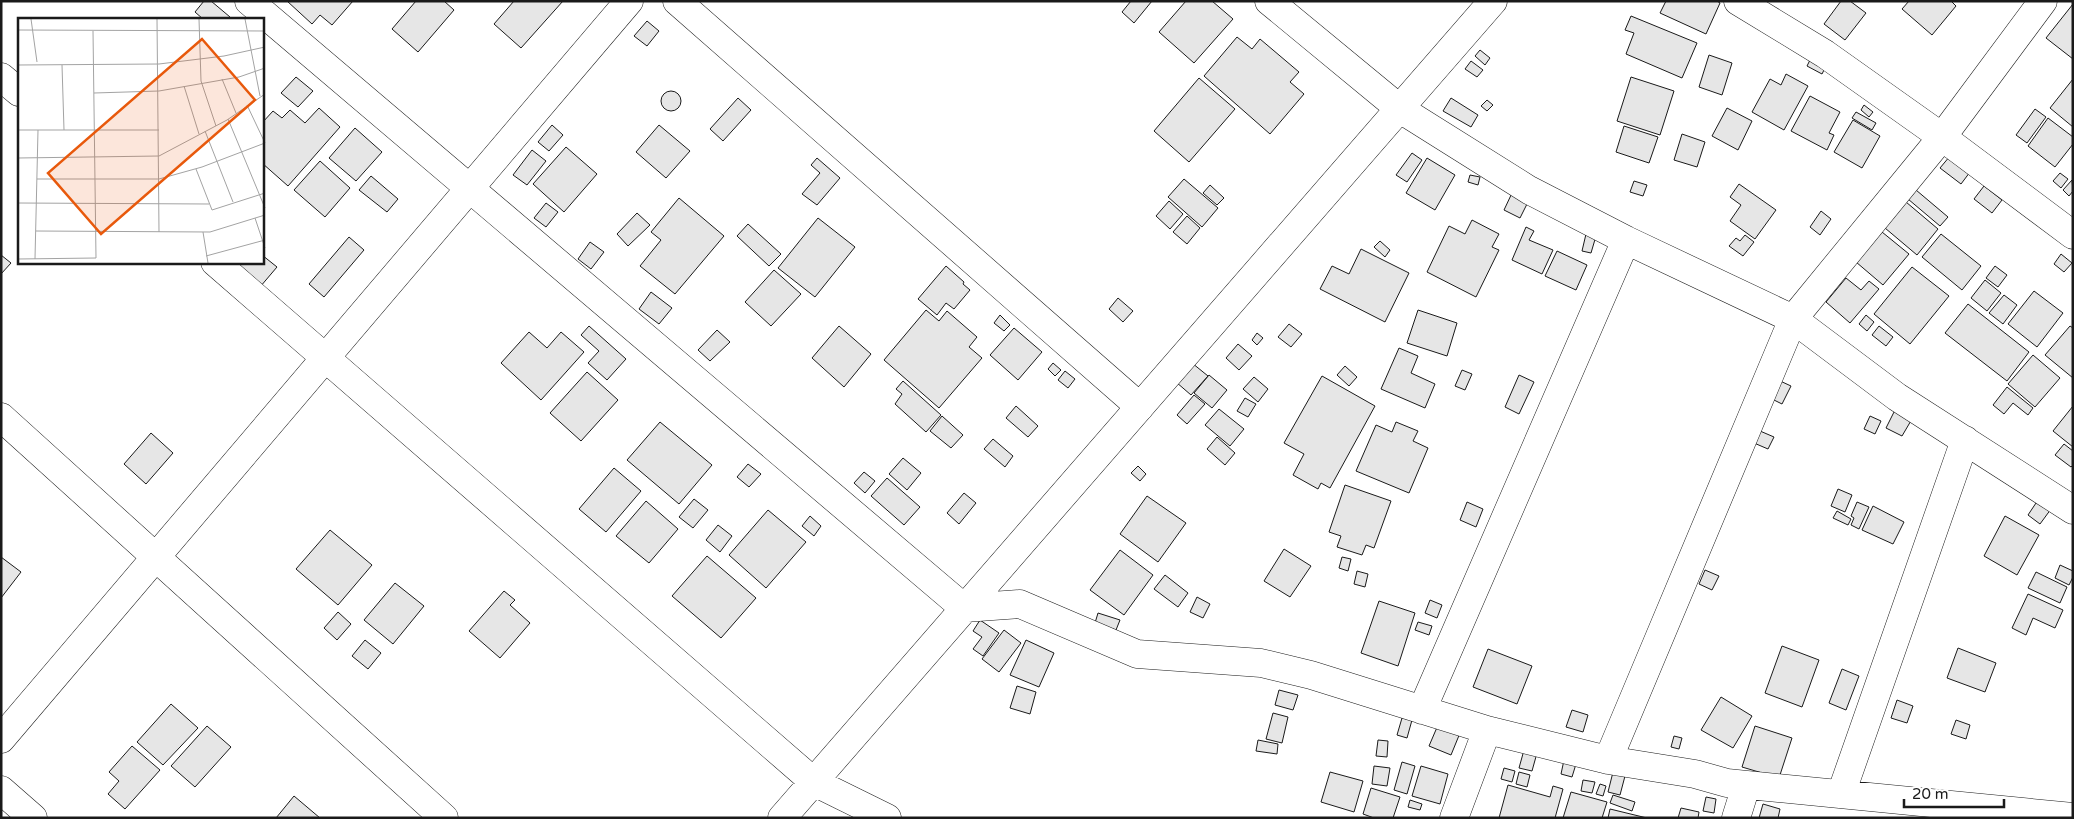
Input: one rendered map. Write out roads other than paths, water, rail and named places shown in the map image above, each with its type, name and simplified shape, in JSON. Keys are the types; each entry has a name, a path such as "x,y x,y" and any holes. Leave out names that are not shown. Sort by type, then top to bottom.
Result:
{"street":[{"path":"248,1 964,608 1020,604 1136,654 1261,663 1311,676 1487,730 1608,760 1695,774 1746,786 1841,794 1977,812 2073,817"},
{"path":"1,739 629,1"},
{"path":"677,1 1140,407"},
{"path":"1269,1 1400,109 1529,190 1626,240 1793,319 1897,397 2014,474 2073,510"},
{"path":"782,818 1493,1"},
{"path":"1738,1 1825,54 1942,137 2073,235"},
{"path":"1608,760 1793,319 1942,137 2042,1"},
{"path":"1,77 18,91"},
{"path":"1422,710 1626,240"},
{"path":"217,264 814,782 887,818"},
{"path":"1,417 444,818"},
{"path":"1841,794 1965,440"},
{"path":"1454,818 1487,730"},
{"path":"1736,818 1746,786"},
{"path":"1,790 33,818"}]}
